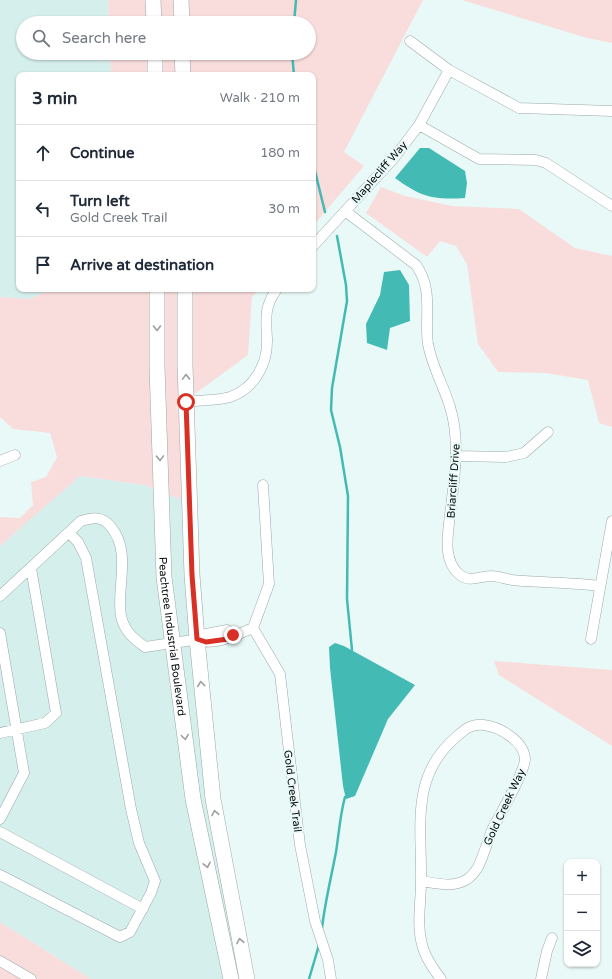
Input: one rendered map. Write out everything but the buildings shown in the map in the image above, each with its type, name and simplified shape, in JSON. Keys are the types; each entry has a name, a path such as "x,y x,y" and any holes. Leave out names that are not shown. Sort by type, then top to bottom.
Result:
{"main road":[{"path":"153,0 154,16"},
{"path":"181,0 182,16"},
{"path":"154,60 155,72"},
{"path":"182,60 183,72"},
{"name":"Peachtree Industrial Boulevard","path":"157,292 157,366 164,573 193,800 230,979"},
{"path":"185,292 186,402 192,575 213,799 247,979"}],"street":[{"path":"410,41 449,70 519,108 612,111"},
{"name":"Maplecliff Way","path":"316,243 394,158 419,125 449,70"},
{"path":"419,125 479,159 536,160 546,163 612,206"},
{"name":"Briarcliff Drive","path":"345,211 416,266 423,276 426,287 430,357 450,408 455,435 456,456 447,549 452,567 460,575 470,580 492,576 512,580 572,582 600,586"},
{"path":"186,402 230,397 253,384 263,364 267,342 265,314 276,292"},
{"path":"456,456 506,457 524,453 548,432"},
{"path":"0,461 14,455"},
{"path":"0,596 81,521 93,517 105,520 115,531 122,549 121,616 129,635 145,647 199,639 206,642 228,639 233,635 253,628 268,584 263,485"},
{"path":"591,639 612,521"},
{"path":"0,875 120,938 130,932 143,909 155,880 139,843 131,809 86,558 78,542 68,533"},
{"path":"0,733 45,723 56,713 31,568"},
{"name":"Gold Creek Trail","path":"253,628 280,674 300,845 315,921 328,960 331,979"},
{"path":"0,633 24,773 0,819"},
{"name":"Gold Creek Way","path":"421,881 449,885 466,880 476,870 525,764 523,750 514,738 484,725 469,726 449,742 434,761 428,773 421,808 419,831 421,881 419,925 423,948 435,972 441,979"},
{"path":"0,832 143,909"},
{"path":"541,979 547,951 552,938"},
{"path":"0,961 31,979"}],"shaded area":[{"path":"0,0 108,0 109,16 16,16 16,60 110,60 111,72 16,72 16,292 45,292 30,299 0,297"},
{"path":"108,0 423,0 344,152 364,166 316,222 316,72 111,72 110,60 316,60 316,16 109,16"},
{"path":"462,0 612,0 612,43 587,38"},
{"path":"381,187 405,196 452,206 519,209 575,248 612,256 612,427 599,423 588,380 546,373 498,372 478,344 467,264 456,246 440,241 427,257 366,213"},
{"path":"45,292 256,292 252,297 248,355 177,407 195,505 144,485 80,476 0,546 0,517 20,518 33,505 31,482 46,477 57,457 50,433 13,429 0,417 0,297 30,299"},
{"path":"79,476 144,485 195,505 225,872 252,979 91,979 0,922 0,546"},
{"path":"494,661 612,670 612,746 499,675"},
{"path":"0,922 91,979 0,979"}],"water":[{"path":"420,148 429,148 465,171 467,183 465,198 436,198 428,196 412,189 395,178"},
{"path":"400,270 409,285 410,321 390,328 387,350 367,343 366,324 380,295 384,272"},
{"path":"335,643 344,646 415,685 388,719 355,796 346,799 343,786 330,668 329,647"}],"waterway":[{"path":"295,16 296,0"},
{"path":"293,60 294,72"},
{"path":"316,175 325,212"},
{"path":"337,236 346,285 347,301 332,388 331,410 340,447 348,496 347,599 352,650"},
{"path":"322,928 345,797"},
{"path":"309,979 319,945"}],"route":[{"path":"186,402 192,575 197,639 206,642 228,639 233,635"}]}
